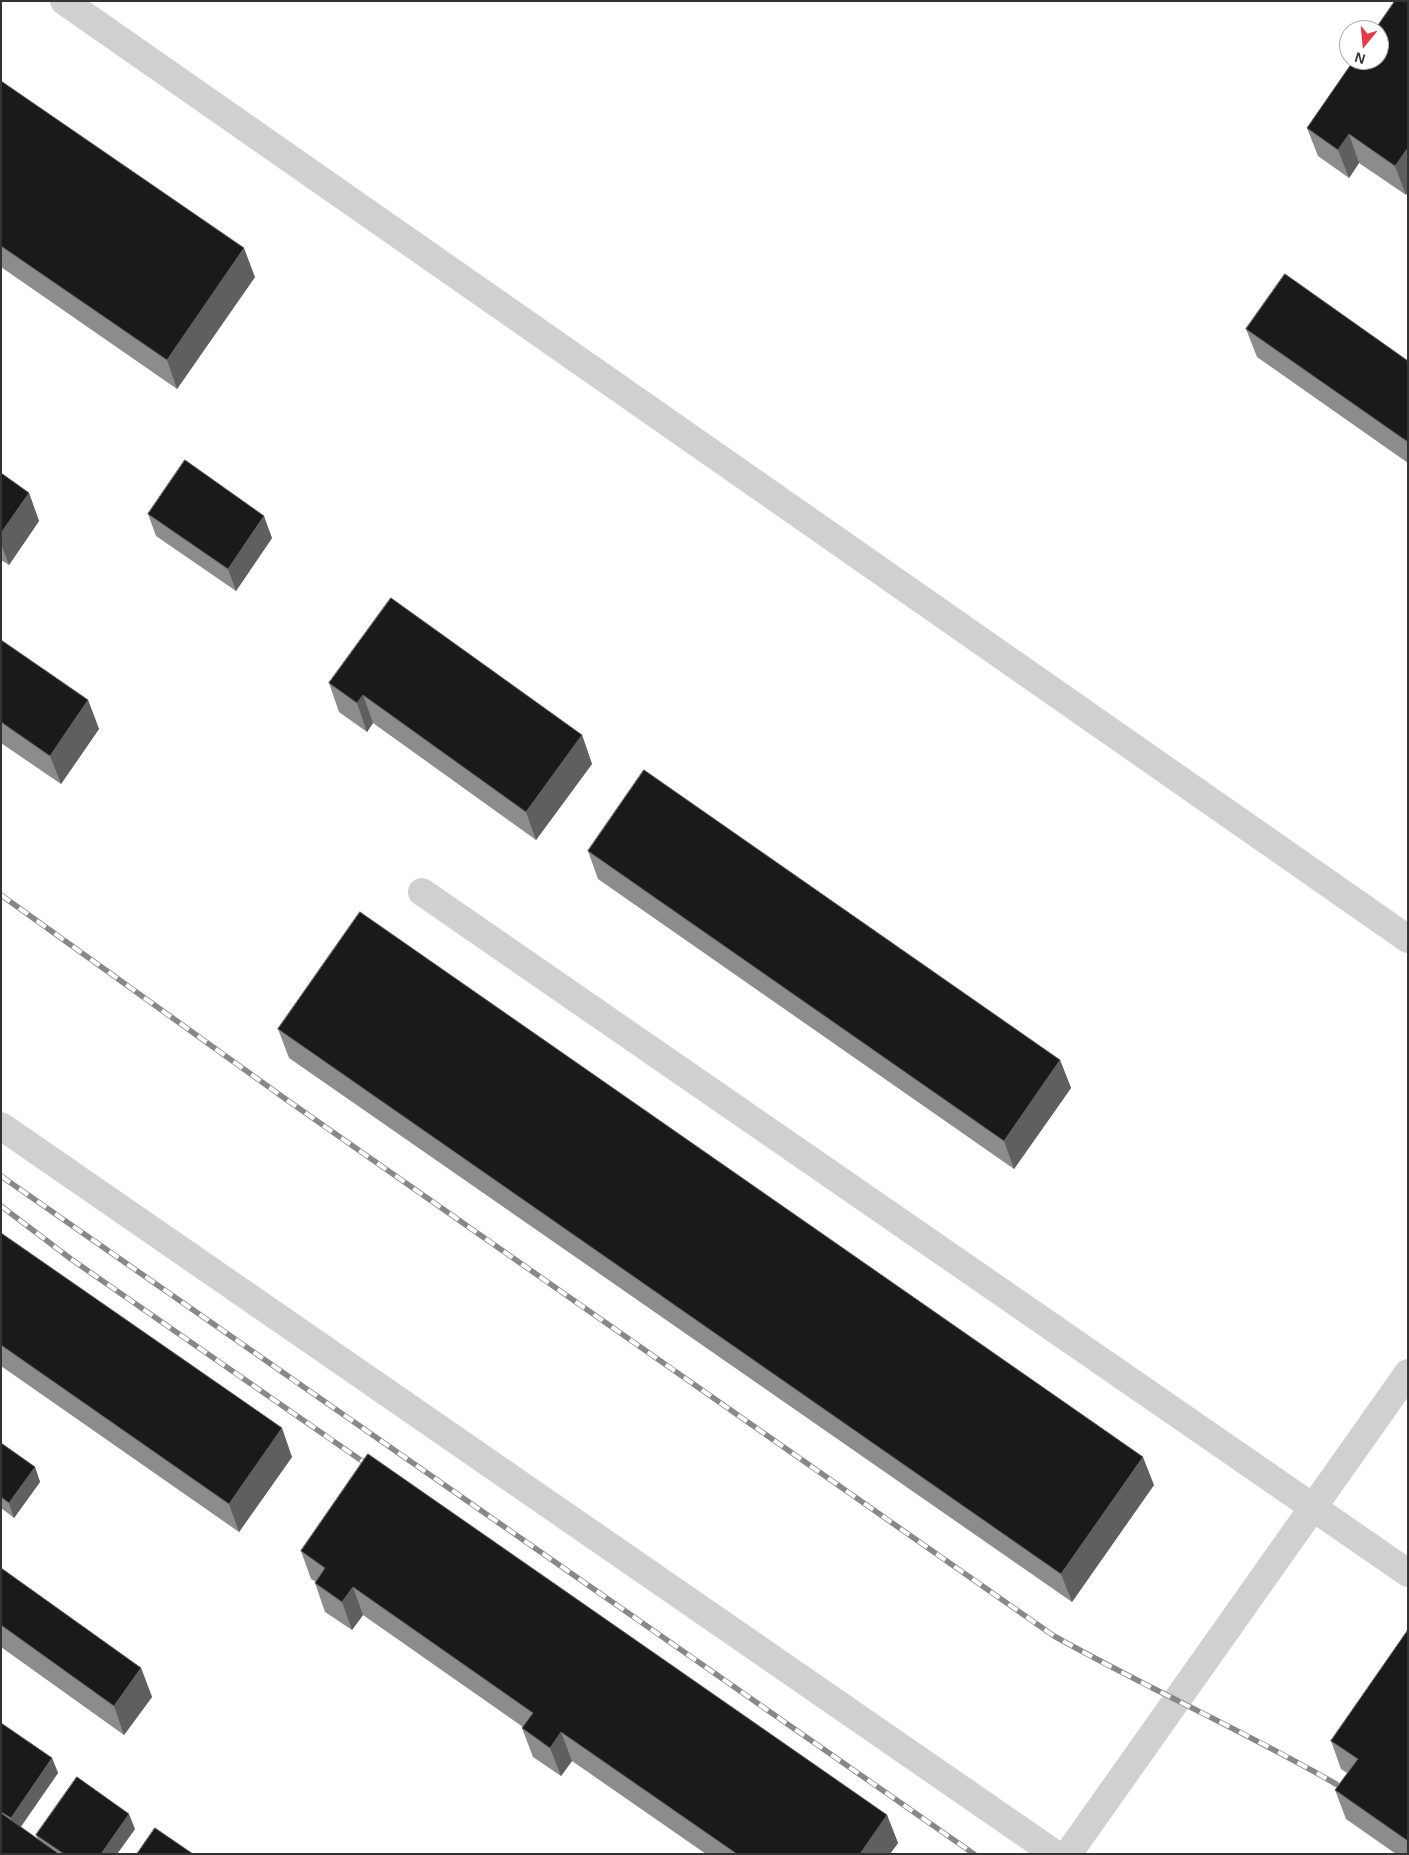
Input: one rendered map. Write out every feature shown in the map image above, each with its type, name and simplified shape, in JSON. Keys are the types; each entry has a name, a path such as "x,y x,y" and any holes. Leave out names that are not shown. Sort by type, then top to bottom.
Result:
{"lane":[{"path":"64,1 1408,939"},
{"path":"422,892 1408,1574"},
{"path":"1,1126 1056,1854"},
{"path":"1068,1854 1408,1373"}],"building":[{"path":"1395,1 1408,1 1408,148 1395,166 1349,134 1338,150 1307,128 1347,70 1389,70 1389,20 1382,20"},
{"path":"1,81 244,248 167,360 1,246"},
{"path":"1285,274 1408,361 1408,442 1246,329"},
{"path":"185,460 264,516 228,569 148,514"},
{"path":"1,473 29,493 1,533"},
{"path":"391,598 582,735 526,812 363,695 357,703 329,683"},
{"path":"1,640 88,700 50,756 1,722"},
{"path":"644,770 1060,1060 1004,1141 588,851"},
{"path":"360,912 1143,1457 1061,1574 278,1029"},
{"path":"1,1233 282,1428 229,1504 1,1345"},
{"path":"1,1443 35,1467 9,1503 1,1497"},
{"path":"368,1454 887,1815 860,1854 737,1854 561,1732 550,1748 522,1728 533,1713 353,1587 342,1602 315,1583 325,1568 301,1551"},
{"path":"1,1568 141,1668 114,1706 1,1625"},
{"path":"1408,1630 1408,1841 1335,1790 1358,1759 1331,1741"},
{"path":"1,1723 52,1758 11,1818 1,1812"},
{"path":"77,1777 129,1814 101,1854 64,1854 36,1835"},
{"path":"1,1813 59,1854 1,1854"},
{"path":"155,1828 193,1854 137,1854"}],"railway":[{"path":"1,895 287,1100 1054,1636 1336,1784"},
{"path":"1,1176 974,1854"},
{"path":"1,1206 71,1259 375,1470"}]}
